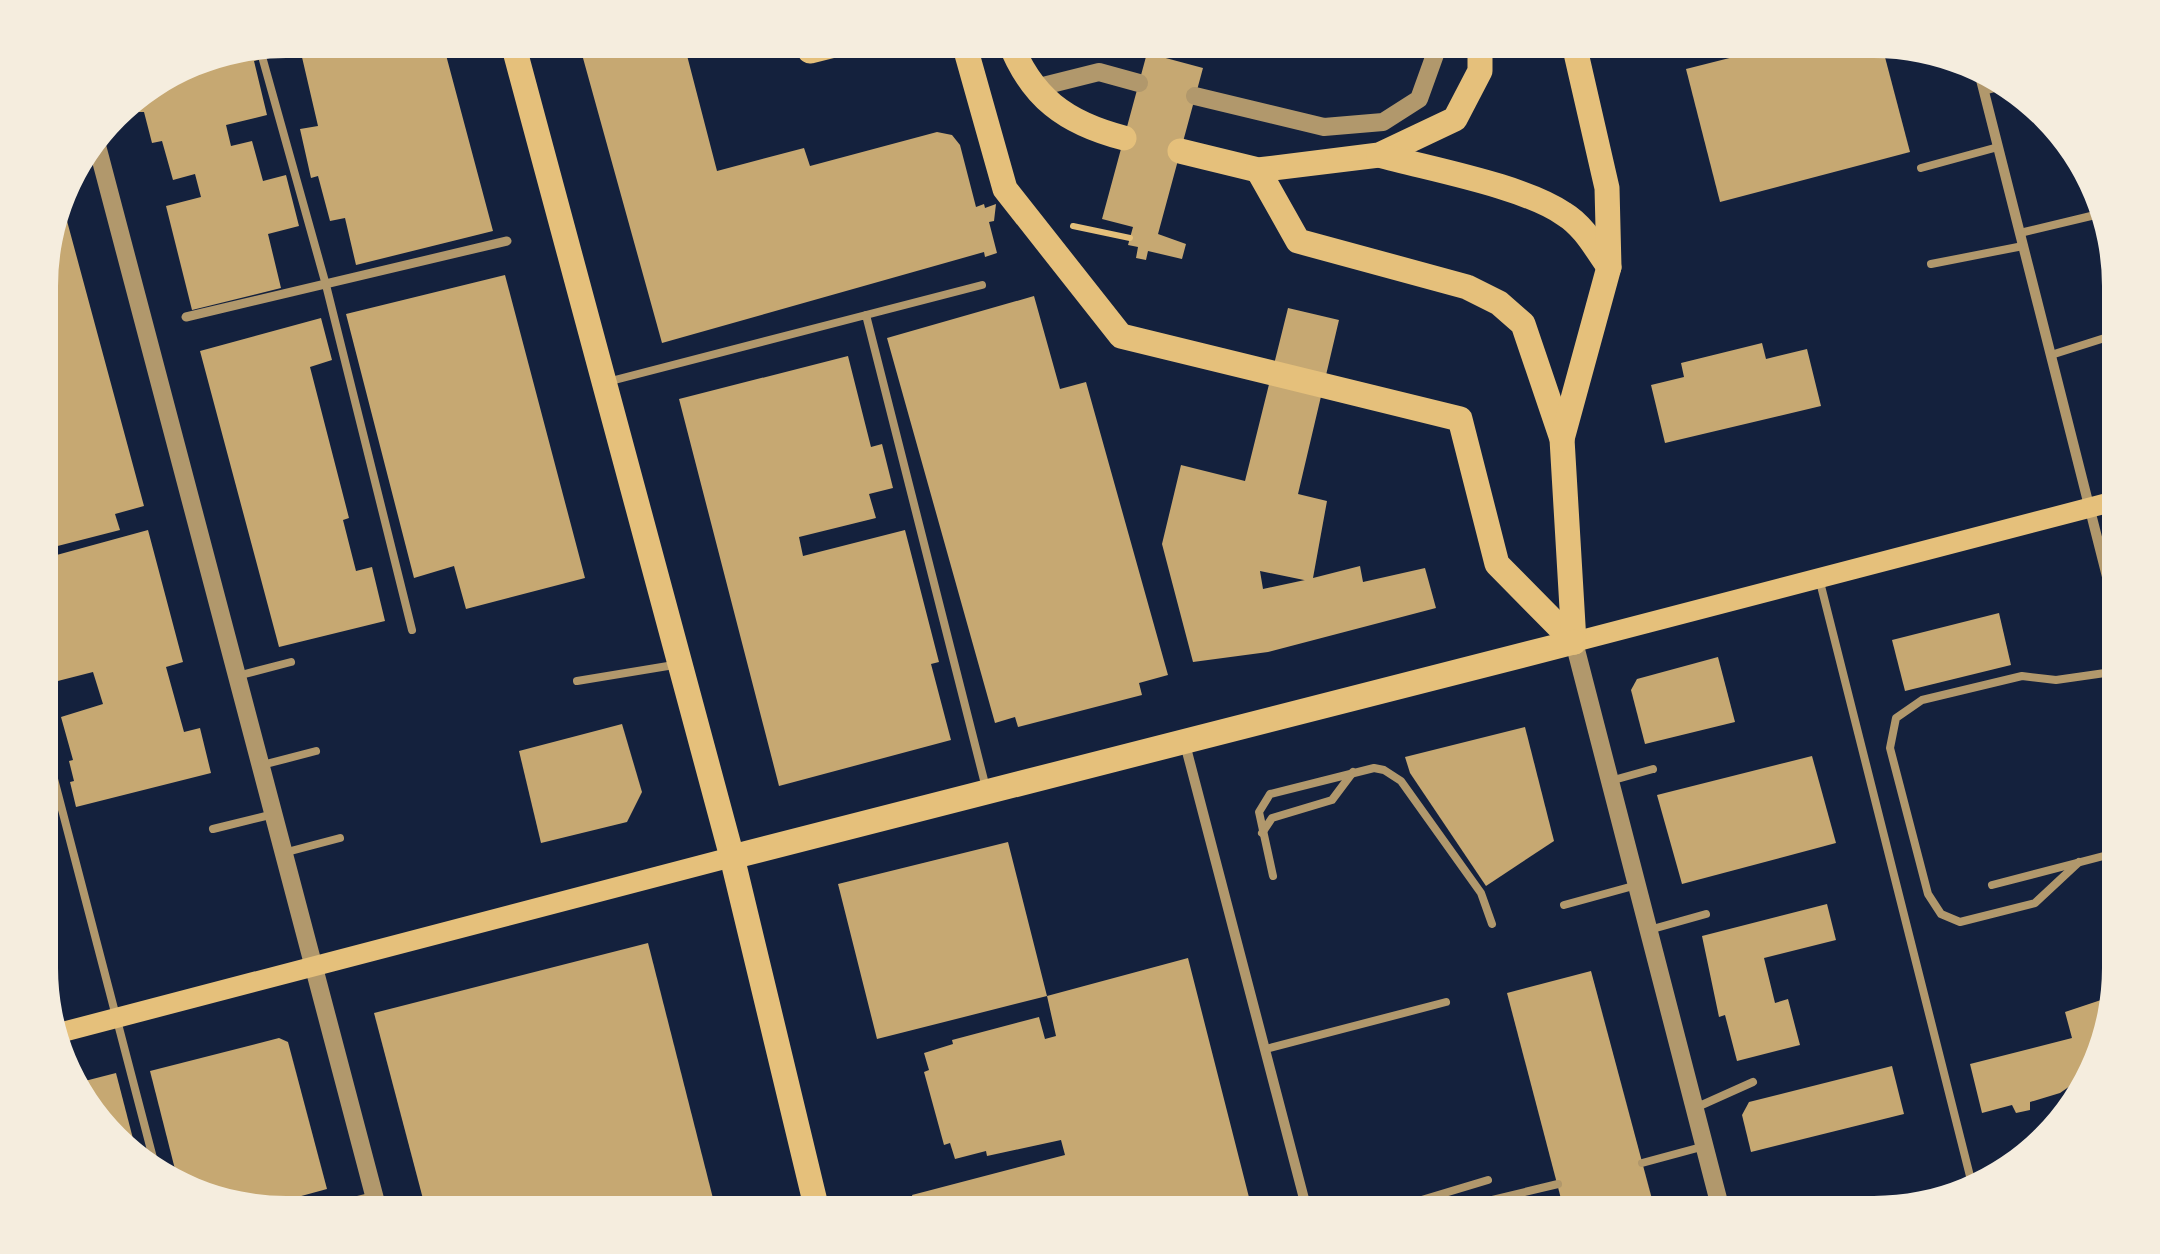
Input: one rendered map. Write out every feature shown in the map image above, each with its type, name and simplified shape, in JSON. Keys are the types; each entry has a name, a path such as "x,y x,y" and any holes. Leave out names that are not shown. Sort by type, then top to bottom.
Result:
{"main road":[{"path":"517,58 732,857 816,1196"},
{"path":"968,58 1005,189 1120,336 1460,419 1498,564 1574,642"},
{"path":"1019,58 1035,88 1062,114 1079,124 1124,138"},
{"path":"1180,151 1258,170 1379,155 1455,119 1480,71 1480,58"},
{"path":"1562,439 1609,267 1607,188 1577,58"},
{"path":"1379,155 1534,199 1565,214 1584,231 1609,267"},
{"path":"1258,170 1298,241 1466,286 1499,303 1523,324 1562,439 1574,642"},
{"path":"66,1031 2102,505"}],"street":[{"path":"1195,96 1324,127 1383,122 1419,99 1434,58"},
{"path":"1035,88 1099,72 1139,82"},
{"path":"1982,85 2102,554"},
{"path":"99,155 375,1196"},
{"path":"186,317 507,241"},
{"path":"1574,642 1718,1196"},
{"path":"1185,743 1303,1196"}],"lane":[{"path":"263,60 326,284 412,630"},
{"path":"1984,91 1991,89"},
{"path":"1921,168 1998,147"},
{"path":"2020,234 2091,216"},
{"path":"1930,264 2023,246"},
{"path":"604,383 982,284"},
{"path":"866,315 987,793"},
{"path":"2051,355 2102,339"},
{"path":"1819,578 1970,1175"},
{"path":"237,676 290,662"},
{"path":"577,681 679,664"},
{"path":"2080,862 2035,903 1960,922 1940,914 1928,894 1890,748 1896,718 1922,700 2022,676 2056,680 2102,674"},
{"path":"261,765 316,751"},
{"path":"1610,780 1653,768"},
{"path":"1273,876 1260,812 1270,794 1354,771 1384,770 1401,781 1482,893 1492,924"},
{"path":"1262,833 1272,818 1332,800 1354,771"},
{"path":"58,795 152,1152"},
{"path":"213,829 274,814"},
{"path":"284,852 340,838"},
{"path":"1992,885 2102,856"},
{"path":"1564,905 1637,886"},
{"path":"1648,930 1706,914"},
{"path":"1266,1049 1446,1002"},
{"path":"1695,1108 1753,1082"},
{"path":"1642,1162 1705,1146"},
{"path":"1435,1196 1488,1180"},
{"path":"1508,1196 1558,1184"}],"building":[{"path":"302,58 447,58 493,231 356,265 345,218 330,221 318,176 311,178 300,129 318,126"},
{"path":"583,58 688,58 717,171 804,148 810,166 937,132 952,135 960,145 976,207 996,204 994,221 989,222 997,253 985,257 984,252 662,343"},
{"path":"1146,58 1166,58 1203,68 1158,234 1186,244 1182,259 1148,251 1146,260 1136,258 1138,247 1128,245 1133,227 1102,219"},
{"path":"1730,58 1885,58 1910,152 1720,202 1686,69"},
{"path":"263,59 254,61 267,115 226,125 231,146 252,141 263,181 286,175 299,226 268,234 281,288 192,310 166,206 201,197 195,174 173,180 162,141 152,143 144,112 139,112 171,88 198,75 241,62"},
{"path":"67,221 144,506 115,514 120,530 58,546 58,285"},
{"path":"505,275 585,578 466,609 454,566 414,578 346,314"},
{"path":"1034,296 1060,389 1086,382 1168,675 1139,683 1142,695 1018,727 1015,717 995,723 887,338"},
{"path":"1288,308 1339,320 1298,494 1327,501 1313,578 1360,566 1363,582 1425,568 1436,608 1268,652 1193,662 1162,544 1181,465 1245,481","holes":["1260,571 1305,580 1263,589"]},
{"path":"321,318 332,360 310,367 349,518 343,520 356,571 372,567 385,621 279,647 200,351"},
{"path":"1762,343 1766,359 1807,349 1821,406 1665,443 1651,385 1684,377 1681,363"},
{"path":"848,356 871,447 882,444 893,488 869,494 876,518 799,537 803,556 905,530 939,662 931,664 951,740 779,786 679,399"},
{"path":"148,530 183,662 166,667 184,732 200,728 211,773 76,807 70,782 74,781 69,761 73,760 61,717 103,704 93,672 58,681 58,555"},
{"path":"1999,613 2011,665 1905,691 1892,640"},
{"path":"1718,657 1735,722 1645,744 1631,690 1637,679"},
{"path":"622,724 642,792 627,822 541,843 519,751"},
{"path":"1525,727 1554,841 1486,886 1410,773 1405,757"},
{"path":"1812,756 1836,843 1682,884 1657,795"},
{"path":"1008,842 1047,996 877,1039 838,884"},
{"path":"1827,904 1836,940 1764,958 1775,1003 1788,999 1800,1045 1737,1061 1725,1015 1719,1017 1702,936"},
{"path":"648,943 712,1196 422,1196 374,1013"},
{"path":"1188,958 1249,1196 912,1196 1065,1155 1061,1140 955,1159 950,1143 944,1145 924,1072 929,1070 924,1053 953,1044 952,1040 1039,1017 1045,1039 1056,1036 1047,996"},
{"path":"1591,971 1651,1196 1560,1196 1507,993"},
{"path":"2101,1000 2085,1056 2070,1086 2030,1102 2030,1110 2016,1113 2012,1105 1982,1113 1970,1064 2072,1038 2065,1012"},
{"path":"279,1038 288,1042 327,1189 301,1196 256,1195 226,1189 175,1168 150,1071"},
{"path":"1892,1066 1904,1114 1751,1152 1742,1115 1749,1102"},
{"path":"116,1073 133,1137 114,1119 88,1080"}]}
